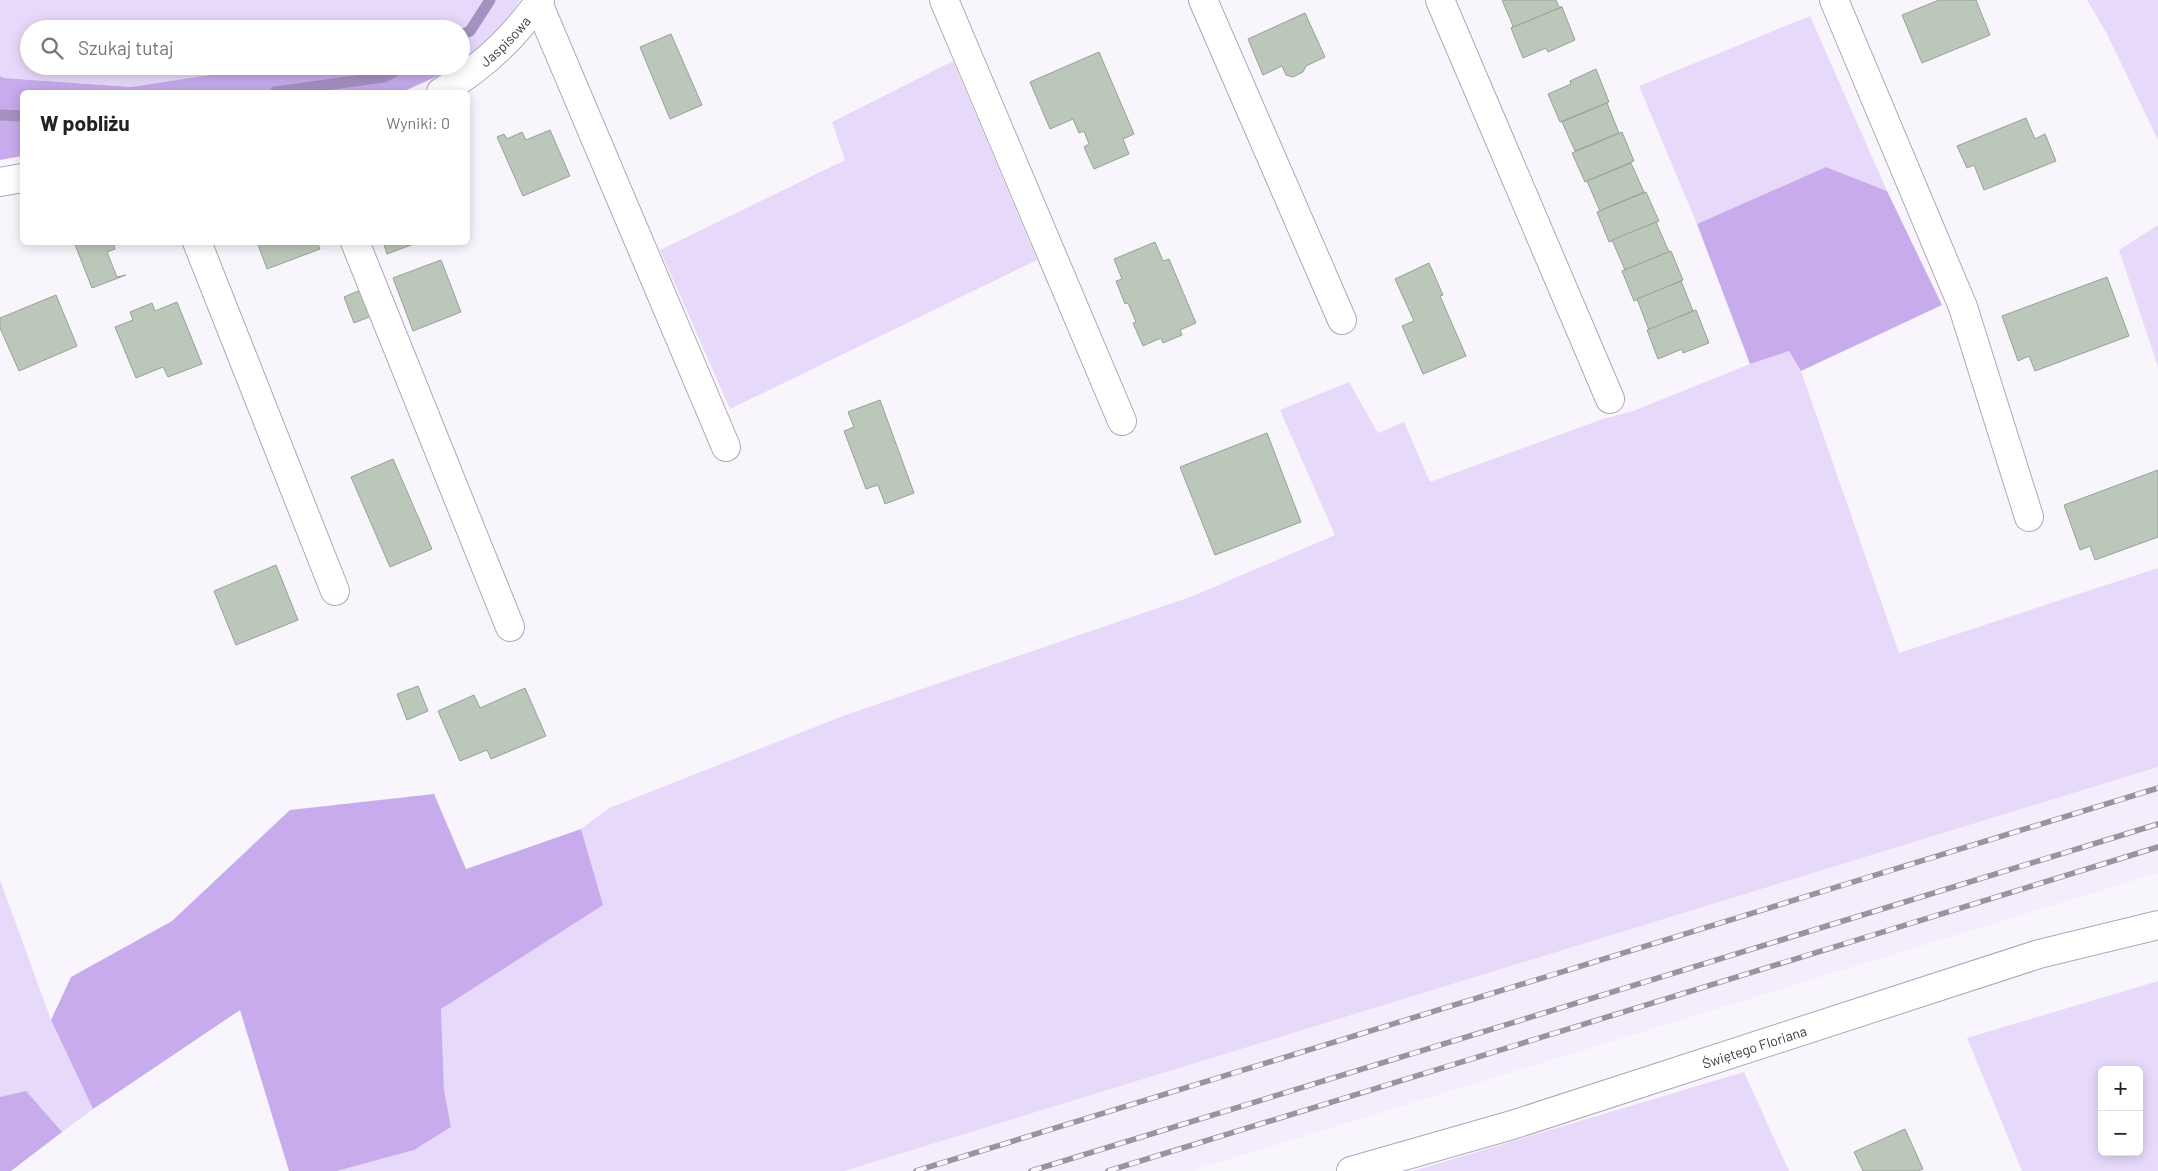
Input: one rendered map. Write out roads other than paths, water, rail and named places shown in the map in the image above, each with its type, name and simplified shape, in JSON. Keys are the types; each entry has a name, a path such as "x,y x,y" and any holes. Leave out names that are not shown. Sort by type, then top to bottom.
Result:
{"street":[{"path":"944,0 1122,421"},
{"path":"1203,0 1342,320"},
{"path":"1440,0 1610,399"},
{"path":"1834,0 1963,307 2029,517"},
{"path":"539,1 726,447"},
{"name":"Jaspisowa","path":"470,74 500,48 539,1"},
{"name":"Jaspisowa","path":"445,90 469,75"},
{"path":"0,182 20,178"},
{"path":"198,245 335,591"},
{"path":"356,245 510,627"},
{"name":"Świętego Floriana","path":"1351,1171 1512,1125 2039,954 2158,925"}],"waterway":[{"path":"470,31 490,0"},
{"path":"290,90 388,75"},
{"path":"0,115 20,116"}],"railway":[{"path":"916,1171 2158,788"},
{"path":"1031,1171 2158,824"},
{"path":"1108,1171 2158,847"}]}
